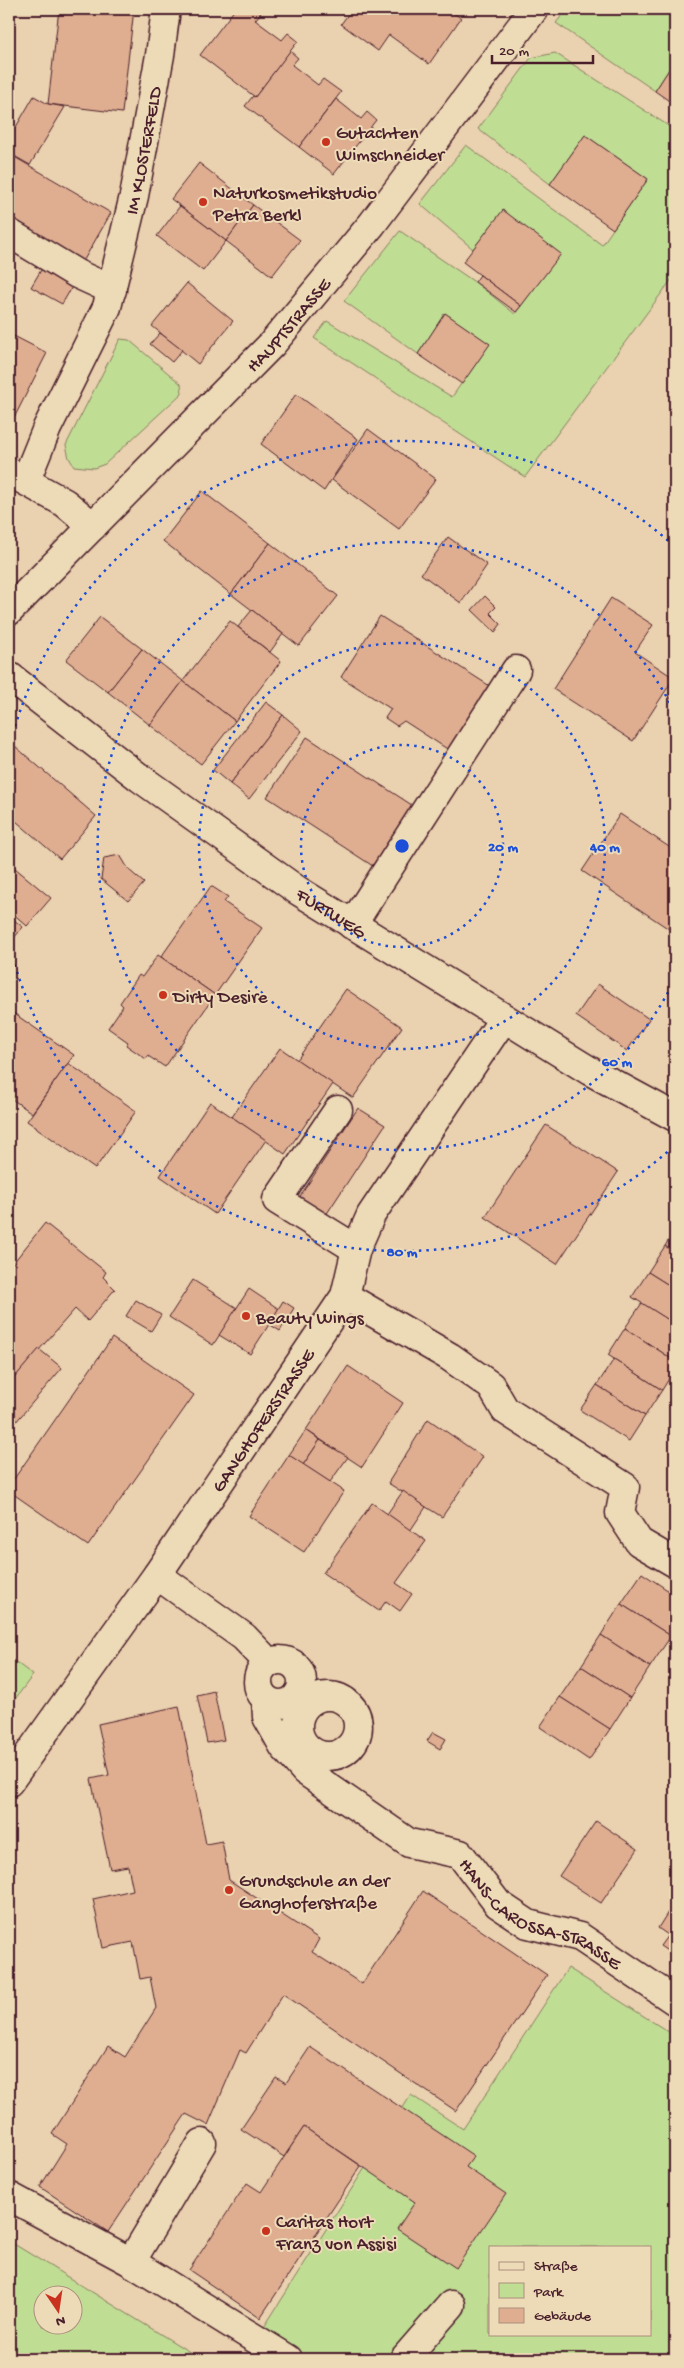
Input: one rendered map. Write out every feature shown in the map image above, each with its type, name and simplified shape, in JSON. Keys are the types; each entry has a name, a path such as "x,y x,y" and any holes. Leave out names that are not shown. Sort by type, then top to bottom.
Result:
{"street":[{"name":"IM KLOSTERFELD","path":"18,476 47,428 105,316 134,196 160,55 166,9"},
{"name":"HAUPTSTRASSE","path":"9,611 283,332 372,224 534,9"},
{"path":"9,232 77,274 112,290"},
{"path":"18,476 65,503 93,526"},
{"path":"352,925 516,670"},
{"name":"FURTWEG","path":"9,676 147,784 297,890 590,1070 675,1117"},
{"name":"GANGHOFERSTRASSE","path":"9,1782 157,1574 345,1296 356,1249 371,1215 504,1018"},
{"path":"338,1110 276,1200 356,1249"},
{"path":"345,1296 450,1357 490,1386 505,1410 625,1488 620,1513 639,1542 675,1563"},
{"path":"157,1574 244,1637 268,1662"},
{"name":"HANS-CAROSSA-STRASSE","path":"310,1763 305,1747 299,1737 297,1726 302,1701 303,1685 301,1673 293,1663 281,1659 268,1662 258,1676 260,1693 266,1700 267,1717 284,1747 310,1763 409,1843 460,1854 498,1904 528,1924 580,1937 675,2001"},
{"path":"266,1700 283,1705 330,1695 343,1699 354,1708 359,1721 358,1735 352,1746 341,1754 310,1763"},
{"path":"131,2262 202,2143"},
{"path":"9,2196 131,2262 288,2359"},
{"path":"404,2359 451,2304"}],"green space":[{"path":"567,9 675,9 675,60 655,91 556,23"},
{"path":"555,53 675,130 675,275 525,477 314,338 327,321 452,397 489,344 445,313 418,354 344,301 400,231 476,283 515,314 560,254 503,211 473,249 420,204 466,145 602,245 648,179 585,135 550,184 478,129 531,58"},
{"path":"120,339 129,340 181,384 182,393 105,464 94,468 74,466 69,458 66,445"},
{"path":"9,1657 33,1675 9,1707"},
{"path":"568,1968 675,2036 675,2359 244,2359 411,2095 463,2129"},
{"path":"9,2241 201,2359 9,2359"}],"building":[{"path":"59,9 134,9 122,113 48,104"},
{"path":"235,9 256,9 261,13 255,20 282,40 288,33 298,41 255,97 200,55"},
{"path":"352,9 447,9 461,18 429,64 389,35 378,51 341,24"},
{"path":"290,51 298,58 292,65 318,85 323,79 341,92 299,147 245,106 253,96 255,97"},
{"path":"675,60 675,105 655,91"},
{"path":"34,96 48,104 65,107 30,165 9,153 9,139"},
{"path":"336,99 361,119 367,112 376,120 334,174 299,147"},
{"path":"675,115 675,130 668,126"},
{"path":"585,135 648,179 613,229 550,184"},
{"path":"11,155 111,213 81,265 9,224 9,159"},
{"path":"199,163 253,205 226,241 171,199"},
{"path":"253,205 300,240 272,276 226,241"},
{"path":"180,206 226,241 203,271 157,236"},
{"path":"503,210 561,254 521,306 463,262"},
{"path":"44,265 75,282 62,304 31,287"},
{"path":"480,275 521,306 516,312 475,282"},
{"path":"187,283 233,321 198,364 152,326"},
{"path":"445,313 490,344 462,384 418,354"},
{"path":"160,333 182,350 172,362 150,344"},
{"path":"10,334 47,353 15,416 9,413"},
{"path":"296,394 358,439 324,491 261,444"},
{"path":"368,429 436,479 399,529 332,480"},
{"path":"202,491 270,543 231,594 163,541"},
{"path":"448,537 487,565 461,603 421,574"},
{"path":"270,543 338,596 299,646 231,594"},
{"path":"485,596 496,607 490,613 501,624 495,632 472,610"},
{"path":"611,598 653,625 635,652 674,678 633,741 553,689"},
{"path":"252,610 283,634 270,652 238,627"},
{"path":"380,616 496,690 455,754 404,721 397,726 385,718 391,709 341,677"},
{"path":"100,617 142,649 108,692 66,660"},
{"path":"230,621 281,661 235,721 183,681"},
{"path":"142,649 183,681 150,725 108,692"},
{"path":"183,681 235,721 201,764 150,725"},
{"path":"675,688 675,702 668,696"},
{"path":"266,702 283,715 230,784 213,770"},
{"path":"283,715 302,731 249,799 230,784"},
{"path":"307,737 418,809 379,870 267,797"},
{"path":"9,741 96,816 60,859 9,815"},
{"path":"620,814 675,851 675,933 582,871"},
{"path":"120,855 129,870 144,883 128,901 101,879 104,858"},
{"path":"9,863 51,898 27,926 9,910"},
{"path":"211,886 228,897 224,902 262,928 215,995 161,957"},
{"path":"9,916 23,927 9,944"},
{"path":"158,955 215,995 165,1067 148,1056 146,1059 126,1045 128,1042 108,1028 123,1006 120,1003 139,975 142,977"},
{"path":"598,984 649,1019 627,1051 576,1016"},
{"path":"346,989 402,1027 353,1098 297,1060"},
{"path":"9,1010 74,1055 32,1113 9,1097"},
{"path":"280,1048 333,1084 285,1154 232,1117"},
{"path":"68,1063 136,1111 95,1169 27,1121"},
{"path":"210,1102 266,1140 215,1214 160,1176"},
{"path":"358,1108 385,1125 322,1221 295,1204"},
{"path":"546,1125 618,1172 557,1264 485,1217"},
{"path":"45,1223 106,1272 103,1277 115,1289 88,1321 75,1309 9,1384 9,1268"},
{"path":"675,1230 675,1253 665,1246"},
{"path":"665,1246 675,1253 675,1289 648,1272"},
{"path":"648,1272 675,1289 675,1324 632,1297"},
{"path":"193,1280 237,1308 213,1345 169,1317"},
{"path":"249,1289 279,1309 250,1354 219,1335"},
{"path":"136,1300 161,1315 151,1331 126,1316"},
{"path":"283,1301 294,1308 280,1331 269,1324"},
{"path":"642,1303 675,1324 675,1361 625,1328"},
{"path":"625,1328 675,1361 675,1369 662,1390 608,1355"},
{"path":"112,1338 194,1395 88,1546 9,1491 9,1486"},
{"path":"39,1349 62,1368 9,1430 9,1384"},
{"path":"614,1359 662,1390 645,1416 597,1385"},
{"path":"348,1366 403,1403 362,1467 306,1430"},
{"path":"597,1385 645,1416 629,1441 580,1410"},
{"path":"428,1419 483,1457 442,1517 388,1483"},
{"path":"306,1430 320,1440 303,1465 289,1455"},
{"path":"320,1440 348,1457 330,1482 303,1465"},
{"path":"289,1455 344,1491 304,1552 249,1516"},
{"path":"403,1491 426,1507 410,1531 387,1514"},
{"path":"372,1503 426,1541 396,1583 412,1594 400,1611 386,1601 379,1611 323,1573"},
{"path":"642,1573 675,1595 675,1629 671,1636 621,1604"},
{"path":"621,1604 671,1636 650,1667 601,1635"},
{"path":"601,1635 650,1667 630,1698 581,1666"},
{"path":"581,1666 630,1698 610,1729 560,1697"},
{"path":"214,1691 224,1740 207,1743 197,1695"},
{"path":"560,1697 610,1729 589,1760 540,1727"},
{"path":"179,1706 206,1844 222,1841 229,1880 319,1939 312,1952 362,1984 423,1891 547,1975 456,2111 283,1994 246,2053 240,2050 208,2125 186,2114 108,2232 40,2187 67,2144 52,2134 108,2046 125,2057 156,2008 150,1977 140,1979 133,1942 103,1948 93,1899 133,1890 128,1866 110,1869 91,1779 109,1775 98,1724"},
{"path":"433,1732 446,1739 440,1749 427,1741"},
{"path":"596,1821 638,1849 601,1903 559,1876"},
{"path":"675,1901 675,1956 660,1946 668,1935 658,1928"},
{"path":"310,2047 474,2156 466,2167 506,2194 456,2268 397,2229 415,2202 304,2127 284,2157 241,2129 276,2077 286,2083"},
{"name":"Caritas Hort Franz von Assisi","path":"304,2127 361,2166 260,2318 189,2270 247,2183 261,2192"}],"place":[{"name":"Gutachten Wimschneider","path":"326,142"},
{"name":"Naturkosmetikstudio Petra Berkl","path":"203,202"},
{"name":"Dirty Desire","path":"163,995"},
{"name":"Beauty Wings","path":"246,1316"},
{"name":"Grundschule an der Ganghoferstraße","path":"229,1890"},
{"name":"Caritas Hort Franz von Assisi","path":"266,2231"}]}
